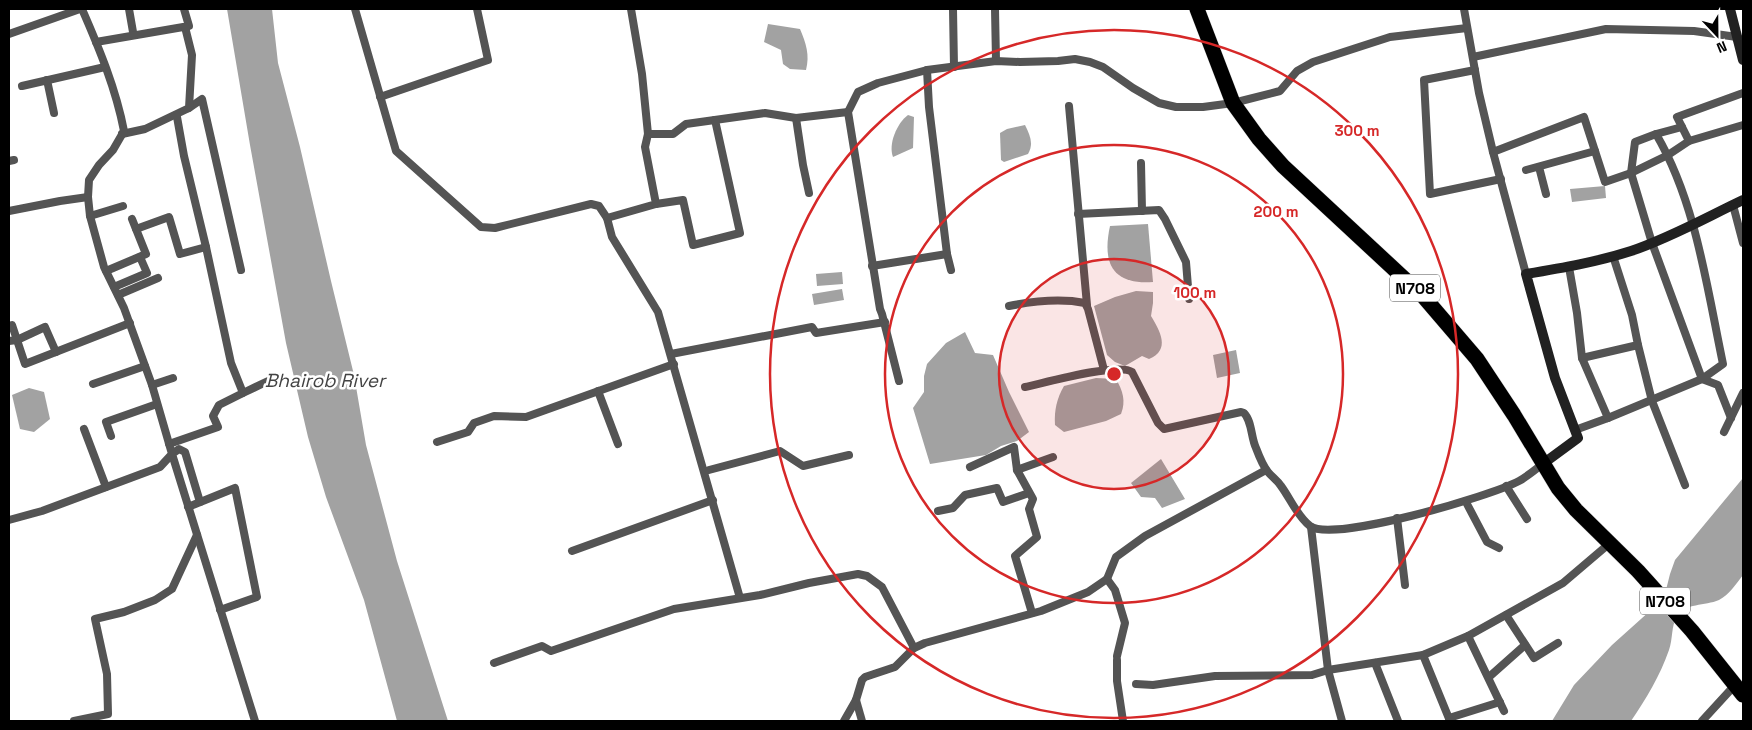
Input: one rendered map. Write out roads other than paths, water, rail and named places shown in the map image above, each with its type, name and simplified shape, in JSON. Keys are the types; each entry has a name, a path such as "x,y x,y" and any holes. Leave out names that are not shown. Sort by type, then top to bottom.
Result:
{"highway":[{"name":"N708","path":"1197,9 1233,103 1259,138 1283,166 1430,303 1477,359 1558,488 1576,510 1638,571 1692,631 1739,690"}],"street":[{"path":"9,34 81,9 105,66 122,118 124,131 113,150 99,165 89,180 90,216 98,250 130,323 152,385 255,721"},
{"path":"129,9 133,32"},
{"path":"96,42 189,26 184,9"},
{"path":"355,9 396,151 481,227 495,228 591,204 600,206 612,237 658,312 740,598"},
{"path":"380,97 488,60 477,9"},
{"path":"631,9 642,74 648,134 645,147 656,204"},
{"path":"953,9 954,66"},
{"path":"995,9 996,61"},
{"path":"1025,387 1104,370 1131,370 1158,422 1164,429 1244,412 1248,417 1256,448 1266,470 1278,482 1303,520 1311,527 1325,531 1359,527 1460,503 1519,481 1578,440 1555,378 1493,152 1464,9"},
{"path":"1730,9 1743,56"},
{"path":"185,27 192,55 188,108"},
{"path":"899,381 885,322 880,309 848,112 858,92 878,83 927,70 996,61 1030,62 1075,59 1103,67 1159,103 1176,107 1203,107 1233,103 1280,92 1297,71 1313,62 1390,37 1468,28"},
{"path":"1473,57 1606,29 1694,31 1737,37"},
{"path":"22,86 105,66"},
{"path":"927,70 930,114 947,254 951,270"},
{"path":"1475,70 1424,80 1430,194 1501,179"},
{"path":"47,80 54,113"},
{"path":"1689,141 1677,116 1743,93"},
{"path":"122,134 145,129 202,99 240,270"},
{"path":"1070,106 1087,305 1104,370"},
{"path":"648,134 673,134 686,124 765,113 796,118 848,112"},
{"path":"177,117 184,156 206,246 231,363 243,393"},
{"path":"1493,152 1584,117 1605,182 1631,173 1668,155 1689,141 1743,126"},
{"path":"796,118 809,193"},
{"path":"606,218 656,204 683,200 693,245 740,233 715,120"},
{"path":"1682,128 1656,134 1635,142 1631,173 1652,243 1702,379 1718,385 1731,418"},
{"path":"1575,430 1652,401 1702,379 1723,364 1692,224 1668,155 1656,134"},
{"path":"1526,170 1595,151"},
{"path":"1141,163 1142,212"},
{"path":"1539,167 1546,194"},
{"path":"9,211 88,197"},
{"path":"1526,274 1569,267 1613,256 1652,243 1743,200"},
{"path":"1733,205 1743,243"},
{"path":"90,216 122,206"},
{"path":"1078,214 1159,210 1186,262 1189,299"},
{"path":"136,229 169,217 180,254 206,246"},
{"path":"106,271 146,254 132,219"},
{"path":"872,266 947,254"},
{"path":"114,287 147,273 140,256"},
{"path":"1613,256 1632,315 1652,401 1685,485"},
{"path":"1569,267 1582,358 1608,418"},
{"path":"118,296 158,278"},
{"path":"1009,306 1058,300 1087,305"},
{"path":"671,354 812,327 816,333 885,322"},
{"path":"12,325 13,340 25,364 130,323"},
{"path":"13,340 45,327 56,352"},
{"path":"1582,358 1638,345"},
{"path":"438,442 468,432 474,423 484,418 500,415 526,417 674,364"},
{"path":"93,384 145,366"},
{"path":"152,385 173,378"},
{"path":"169,444 218,427 213,416 219,406 268,381"},
{"path":"598,391 618,444"},
{"path":"1724,432 1743,393"},
{"path":"111,436 106,422 157,404"},
{"path":"84,429 106,487"},
{"path":"970,467 1014,447 1017,470 1033,499 1029,509 1037,537 1015,556 1032,613"},
{"path":"9,520 42,511 160,467 179,449 185,452 200,502"},
{"path":"709,470 780,450 804,466 848,454"},
{"path":"1017,470 1052,458"},
{"path":"844,721 856,700 863,678 895,667 914,648 949,635 1032,613 1088,592 1107,579 1116,557 1145,536 1266,470"},
{"path":"1506,486 1527,518"},
{"path":"188,507 235,488 257,597 220,610"},
{"path":"938,511 953,508 965,495 997,488 1002,502 1029,493"},
{"path":"572,551 712,500"},
{"path":"1467,504 1488,542 1500,548"},
{"path":"1397,518 1405,585"},
{"path":"1311,527 1328,670 1342,721"},
{"path":"74,721 108,714 107,674 95,619 124,612 155,600 172,589 197,535"},
{"path":"1136,684 1153,685 1215,676 1312,675 1328,670 1423,655 1468,636 1563,583 1610,543"},
{"path":"494,664 542,646 551,651 674,609 760,595 809,583 863,575 885,590 914,648"},
{"path":"1107,579 1115,590 1124,623 1117,658 1117,681 1123,721"},
{"path":"1506,616 1534,658 1558,643"},
{"path":"1468,636 1504,711"},
{"path":"1489,677 1525,645"},
{"path":"1423,655 1449,720 1500,702"},
{"path":"1375,663 1398,721"},
{"path":"1702,721 1739,690"},
{"path":"856,700 862,721"}],"water":[{"name":"Bhairob River","path":"227,9 272,9 278,63 354,375 366,445 397,561 448,721 397,721 364,600 326,497 308,437 286,343"},
{"path":"768,24 800,29 807,49 806,70 790,69 783,64 781,50 764,42"},
{"path":"908,115 914,117 913,148 893,157 894,134 900,123"},
{"path":"1025,125 1031,143 1028,154 1004,162 1001,160 1000,133 1007,129"},
{"path":"1605,186 1606,198 1572,202 1570,189"},
{"path":"1148,224 1153,282 1128,280 1113,269 1109,261 1108,239 1110,226"},
{"path":"842,272 843,284 817,286 816,274"},
{"path":"842,289 844,300 814,305 812,294"},
{"path":"1136,291 1153,292 1151,316 1158,328 1162,345 1160,351 1149,359 1142,356 1125,366 1115,362 1107,355 1094,306"},
{"path":"965,332 975,353 993,355 1029,432 1017,441 1001,446 986,455 930,464 913,408 924,392 924,376 927,364 946,343"},
{"path":"1236,350 1240,373 1217,378 1213,355"},
{"path":"1096,378 1116,379 1123,396 1121,414 1106,421 1064,432 1055,425 1055,414 1056,404 1064,386"},
{"path":"29,388 44,392 50,419 34,432 20,429 12,395"},
{"path":"1161,459 1185,499 1162,508 1155,498 1141,497 1131,483"},
{"path":"1743,478 1743,575 1723,598 1690,607 1677,616 1665,660 1647,696 1631,721 1552,721 1574,685 1612,645 1651,610 1666,590 1675,560"}]}
